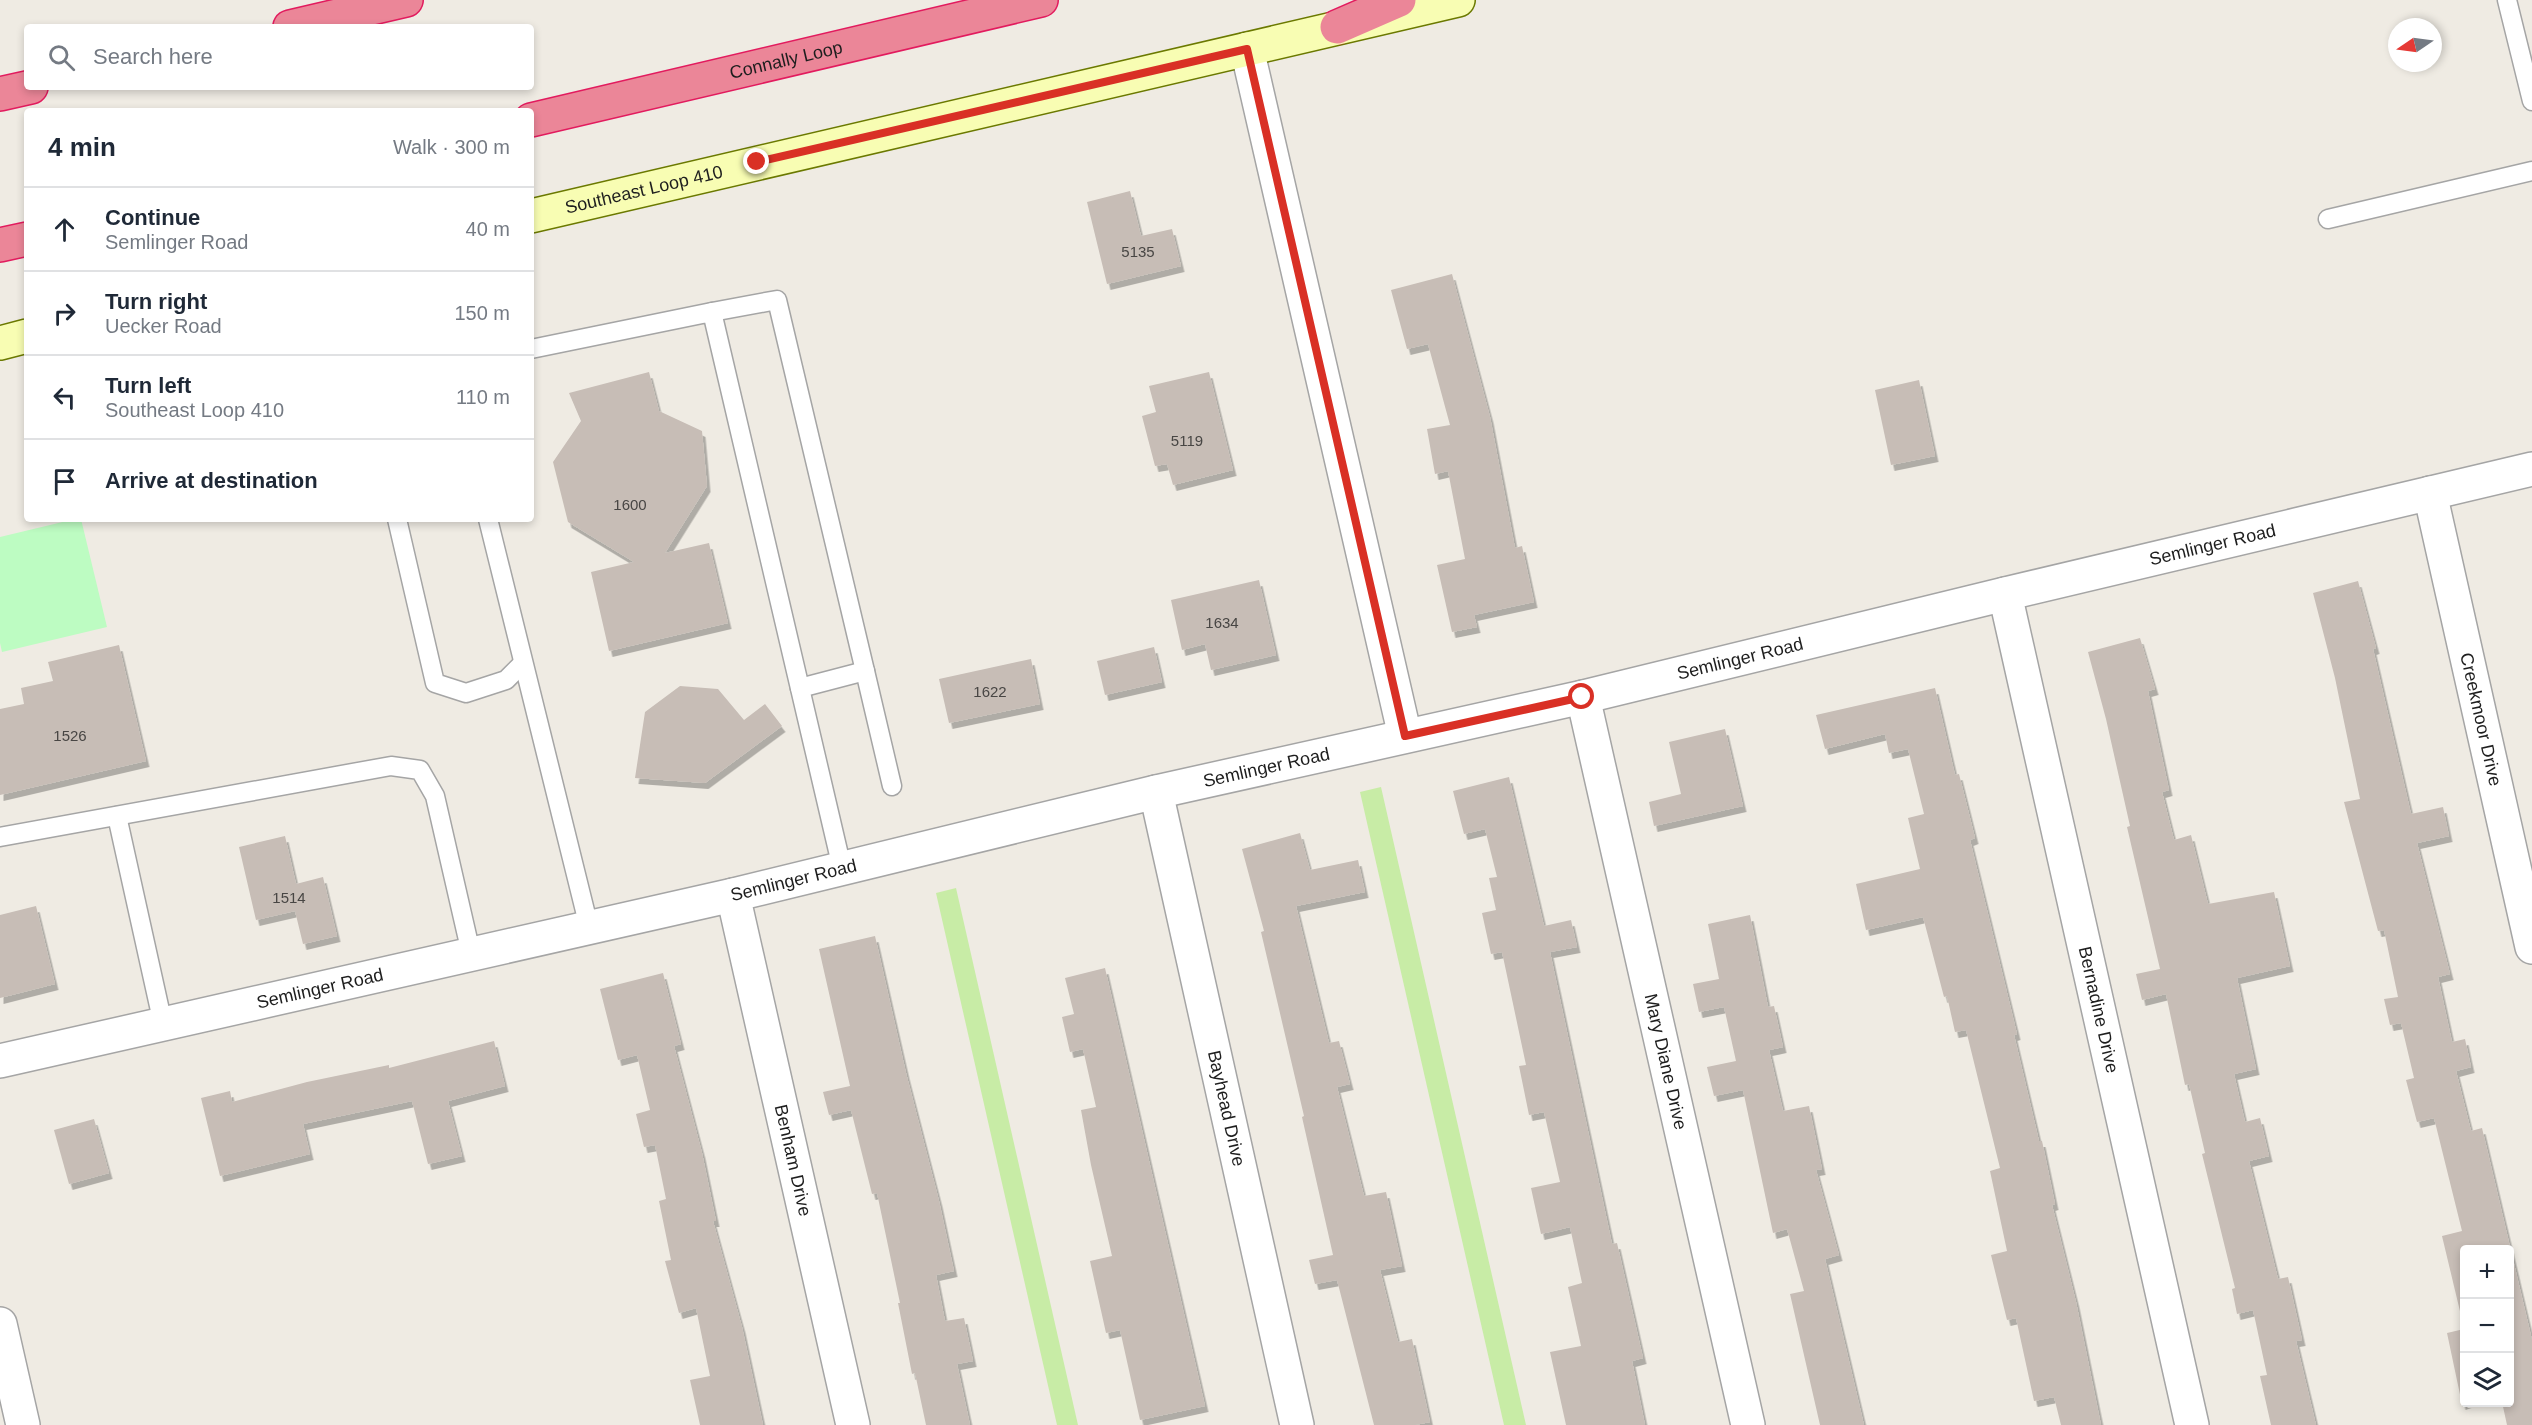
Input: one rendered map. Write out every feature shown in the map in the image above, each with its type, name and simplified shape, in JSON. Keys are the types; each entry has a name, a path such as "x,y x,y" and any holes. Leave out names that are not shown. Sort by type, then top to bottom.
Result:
{"highway":[{"path":"303,24 406,0"},
{"name":"Connally Loop","path":"534,119 1041,0"},
{"path":"1337,27 1399,0"},
{"path":"0,94 24,89"},
{"path":"0,245 24,240"}],"main road":[{"name":"Southeast Loop 410","path":"534,215 1458,0"},
{"path":"0,343 24,337"}],"street":[{"path":"1247,49 1405,736"},
{"name":"Semlinger Road","path":"0,1061 733,895 1156,792 1582,697 2005,594 2532,470"},
{"name":"Creekmoor Drive","path":"2430,493 2532,947"},
{"name":"Bernadine Drive","path":"2005,594 2193,1425"},
{"name":"Mary Diane Drive","path":"1582,697 1748,1425"},
{"name":"Bayhead Drive","path":"1156,792 1297,1425"},
{"name":"Benham Drive","path":"733,895 853,1425"},
{"path":"0,1324 23,1425"}],"lane":[{"path":"2507,0 2532,100"},
{"path":"2328,219 2532,171"},
{"path":"534,348 777,300 892,786"},
{"path":"712,312 842,868"},
{"path":"398,522 435,683 466,693 506,680 523,663"},
{"path":"489,522 589,927"},
{"path":"800,687 866,671"},
{"path":"0,837 391,766 420,770 435,796 471,953"},
{"path":"117,816 163,1024"}],"green space":[{"path":"62,522 82,522 107,627 2,652 0,643 0,537"},
{"path":"1381,787 1526,1425 1504,1425 1360,792"},
{"path":"956,888 1078,1425 1057,1425 936,893"}],"building":[{"path":"1130,191 1141,236 1172,229 1181,266 1107,284 1087,202"},
{"path":"1452,274 1490,417 1515,548 1522,546 1534,602 1474,615 1477,627 1452,632 1437,565 1465,559 1448,471 1435,474 1427,429 1450,425 1428,344 1407,349 1391,290"},
{"path":"649,372 659,411 702,431 707,486 665,553 709,543 728,623 609,651 591,572 634,562 568,522 553,462 581,421 569,393"},
{"path":"1209,372 1233,470 1173,485 1167,464 1155,466 1142,416 1156,412 1149,386"},
{"path":"1919,380 1935,456 1891,465 1875,390"},
{"path":"1259,580 1276,655 1211,670 1205,644 1182,650 1171,600"},
{"path":"2358,581 2376,648 2373,649 2411,814 2443,807 2449,836 2417,843 2450,974 2438,977 2452,1042 2465,1039 2471,1067 2456,1071 2471,1131 2482,1128 2510,1245 2460,1245 2460,1311 2442,1236 2462,1231 2434,1118 2417,1122 2406,1080 2414,1078 2401,1023 2390,1025 2384,999 2398,997 2384,930 2378,931 2344,802 2360,799 2335,678 2313,593"},
{"path":"2140,638 2155,689 2148,691 2169,790 2162,792 2174,840 2191,835 2208,904 2274,892 2290,966 2237,978 2256,1069 2234,1074 2245,1122 2260,1118 2269,1156 2249,1161 2278,1279 2288,1277 2302,1340 2296,1341 2316,1425 2271,1425 2260,1376 2267,1375 2253,1310 2237,1314 2232,1289 2235,1288 2202,1154 2205,1153 2189,1084 2185,1085 2166,994 2142,1000 2136,974 2160,969 2127,827 2130,826 2106,719 2088,652"},
{"path":"119,645 146,761 0,795 0,709 24,704 21,688 53,681 48,662"},
{"path":"1154,647 1162,682 1105,695 1097,661"},
{"path":"1031,659 1040,704 949,723 939,679"},
{"path":"680,686 718,689 744,720 765,704 782,726 705,783 635,778 645,712"},
{"path":"1935,688 1955,775 1959,774 1975,838 1970,840 2017,1034 2014,1035 2039,1141 2042,1141 2055,1204 2052,1205 2076,1302 2101,1425 2061,1425 2054,1397 2034,1401 2016,1318 2007,1320 1991,1255 2007,1251 1990,1171 2000,1168 1966,1030 1955,1032 1947,996 1944,997 1923,917 1866,930 1856,884 1920,869 1908,818 1924,814 1908,749 1889,753 1885,734 1825,749 1816,715"},
{"path":"1725,729 1743,806 1654,826 1649,802 1681,794 1669,742"},
{"path":"1509,777 1544,926 1571,920 1577,947 1550,952 1612,1244 1617,1243 1643,1358 1632,1361 1645,1425 1566,1425 1550,1352 1581,1346 1568,1287 1582,1283 1570,1227 1541,1234 1531,1188 1560,1182 1544,1112 1529,1115 1519,1066 1526,1065 1502,952 1491,954 1482,913 1496,910 1489,878 1497,877 1485,829 1464,834 1453,791"},
{"path":"1300,833 1310,870 1358,860 1365,892 1296,906 1329,1043 1339,1041 1350,1084 1337,1087 1364,1196 1386,1192 1402,1266 1380,1270 1398,1342 1412,1339 1430,1422 1415,1425 1374,1425 1337,1280 1315,1284 1309,1260 1333,1255 1302,1117 1304,1116 1261,932 1264,931 1242,849"},
{"path":"285,836 296,884 323,877 337,936 303,944 295,911 256,920 239,847"},
{"path":"36,906 55,984 0,998 0,915"},
{"path":"1750,915 1768,1007 1774,1006 1783,1047 1769,1050 1783,1111 1809,1106 1822,1169 1816,1170 1839,1255 1825,1259 1864,1425 1820,1425 1790,1294 1804,1291 1787,1229 1773,1233 1743,1090 1714,1096 1707,1067 1736,1061 1724,1007 1699,1012 1693,984 1719,979 1708,924"},
{"path":"875,936 954,1271 936,1275 945,1321 964,1318 973,1361 957,1364 970,1425 926,1425 915,1373 912,1374 877,1193 872,1194 851,1110 829,1115 823,1092 850,1086 819,949"},
{"path":"1105,968 1205,1406 1140,1420 1120,1330 1106,1333 1090,1261 1112,1256 1081,1110 1096,1107 1083,1049 1070,1052 1062,1017 1074,1014 1065,978"},
{"path":"663,973 681,1044 674,1046 702,1153 716,1221 713,1221 742,1327 763,1425 700,1425 690,1380 710,1376 696,1308 679,1313 665,1261 671,1260 659,1201 666,1199 655,1145 644,1147 636,1114 650,1110 637,1055 618,1060 600,989"},
{"path":"494,1041 505,1086 448,1101 462,1156 428,1164 412,1101 303,1124 310,1154 220,1176 201,1098 230,1091 232,1102 307,1082 389,1065 389,1068"},
{"path":"94,1119 109,1173 69,1184 54,1130"},
{"path":"2514,1264 2532,1340 2532,1425 2507,1425 2503,1407 2514,1407"},
{"path":"2460,1330 2460,1395 2447,1333"}],"route":[{"path":"757,162 1247,49 1405,736 1582,697"}]}
